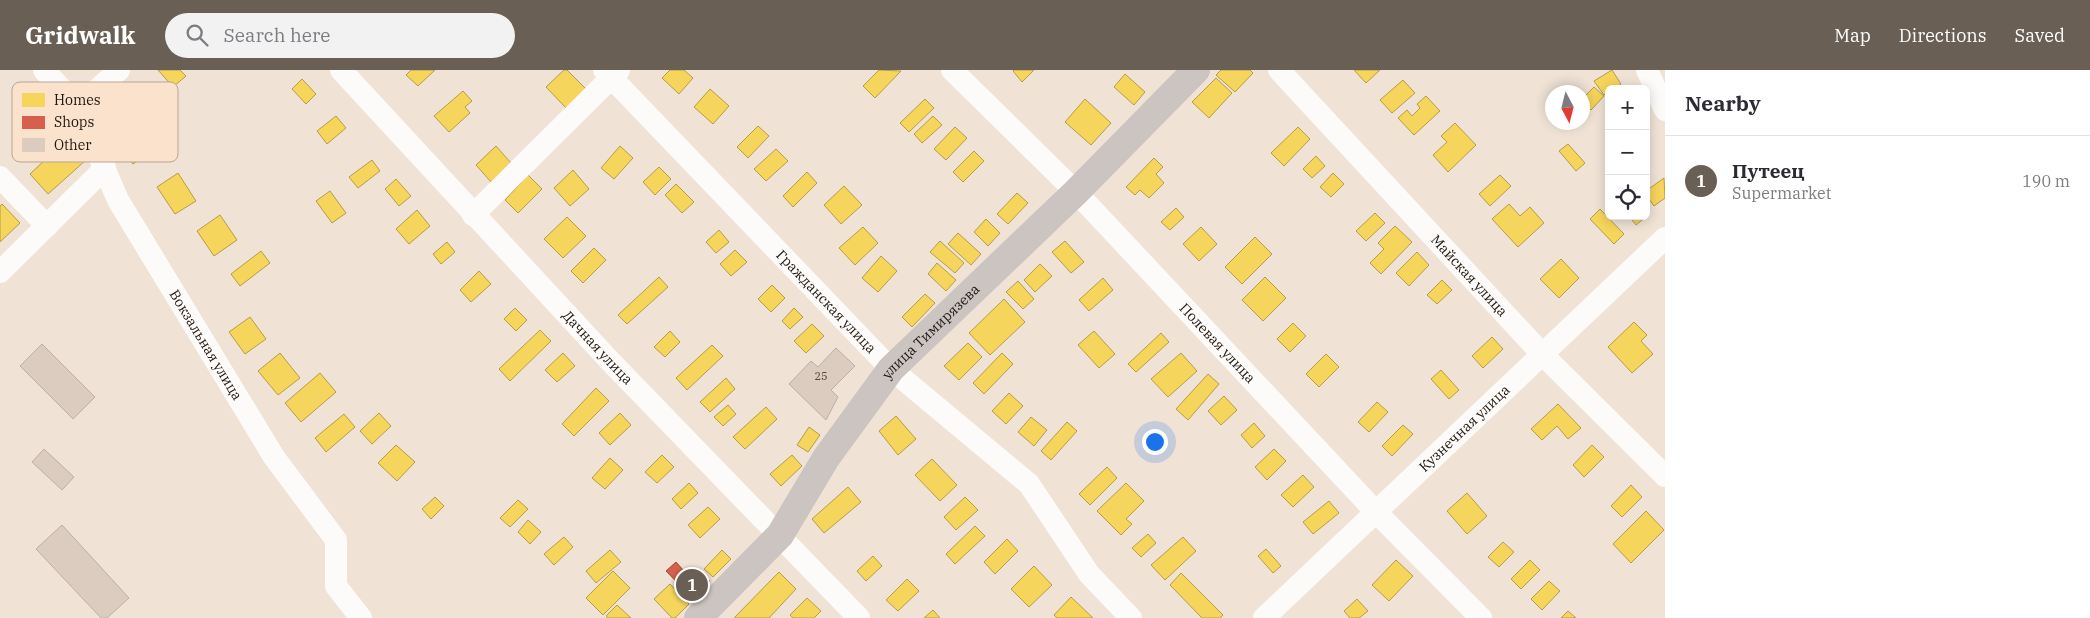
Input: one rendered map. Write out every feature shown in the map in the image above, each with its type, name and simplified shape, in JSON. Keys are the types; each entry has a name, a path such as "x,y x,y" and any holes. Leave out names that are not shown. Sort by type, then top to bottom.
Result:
{"main road":[{"name":"улица Тимирязева","path":"698,618 780,536 826,458 891,369 1076,192 1196,70"}],"street":[{"name":"Вокзальная улица","path":"44,70 55,82"},
{"path":"106,82 119,70"},
{"name":"Дачная улица","path":"340,70 610,361 859,618"},
{"name":"Полевая улица","path":"952,70 1076,192 1376,512 1481,618"},
{"name":"Майская улица","path":"1279,70 1542,354 1665,476"},
{"path":"1647,70 1665,110"},
{"path":"473,215 611,72"},
{"name":"Гражданская улица","path":"611,72 891,369 1029,484 1089,574 1131,618"},
{"name":"Вокзальная улица","path":"102,162 118,200 274,457 336,540 336,586 360,618"},
{"path":"0,272 105,168"},
{"path":"0,177 47,226"},
{"name":"Кузнечная улица","path":"1264,618 1665,238"}],"building: Homes":[{"path":"158,70 180,70 186,76 178,83 169,82"},
{"path":"411,70 435,70 418,86 406,75"},
{"path":"564,70 567,70 586,89 566,108 546,87"},
{"path":"670,70 684,70 693,78 679,94 662,78"},
{"path":"879,70 901,71 875,98 863,86"},
{"path":"1014,70 1034,70 1022,82"},
{"path":"1221,70 1250,70 1253,73 1235,92 1216,75"},
{"path":"1354,70 1380,70 1366,83"},
{"path":"1612,70 1621,84 1605,85 1604,95 1594,81"},
{"path":"1125,74 1145,92 1134,105 1114,87"},
{"path":"1216,78 1232,93 1209,118 1192,102"},
{"path":"302,79 316,94 306,104 292,89"},
{"path":"1403,80 1415,93 1392,113 1380,100"},
{"path":"1594,87 1604,96 1591,110 1590,109 1590,91"},
{"path":"710,89 729,106 713,124 694,107"},
{"path":"463,91 472,101 465,107 470,113 449,132 434,116"},
{"path":"1426,96 1440,111 1414,135 1398,118 1407,110 1412,116 1420,108 1417,104"},
{"path":"925,99 934,108 909,132 900,123"},
{"path":"1085,99 1111,123 1091,145 1065,122"},
{"path":"336,116 346,128 327,144 317,131"},
{"path":"933,116 942,125 922,143 914,134"},
{"path":"1455,123 1476,145 1448,172 1433,155 1447,142 1441,136"},
{"path":"758,126 769,136 748,158 737,147"},
{"path":"955,127 967,138 946,160 934,149"},
{"path":"1298,127 1310,139 1284,166 1271,153"},
{"path":"1568,144 1585,163 1576,171 1559,151"},
{"path":"496,146 511,163 491,182 476,165"},
{"path":"620,146 633,158 614,179 601,168"},
{"path":"776,149 788,161 766,181 754,169"},
{"path":"974,151 984,161 963,182 953,172"},
{"path":"1316,156 1325,166 1312,178 1303,169"},
{"path":"1154,158 1163,167 1156,174 1164,183 1149,198 1140,190 1135,195 1126,187"},
{"path":"372,160 380,171 358,188 349,177"},
{"path":"43,162 84,162 48,194 30,174"},
{"path":"659,167 671,179 655,195 643,182"},
{"path":"573,170 589,189 570,206 554,188"},
{"path":"807,172 817,183 793,207 783,196"},
{"path":"178,173 196,201 175,214 157,187"},
{"path":"1333,173 1344,184 1331,197 1320,187"},
{"path":"528,175 542,189 518,213 505,200"},
{"path":"1500,175 1511,186 1490,206 1479,194"},
{"path":"1664,178 1665,198 1654,206 1650,200 1650,188"},
{"path":"396,179 411,196 399,206 385,189"},
{"path":"676,184 694,202 682,213 665,195"},
{"path":"844,186 862,205 841,224 824,205"},
{"path":"330,191 346,213 332,223 316,201"},
{"path":"1017,193 1028,203 1008,224 997,214"},
{"path":"2,204 20,223 0,242 0,206"},
{"path":"1509,204 1520,216 1530,207 1544,223 1518,247 1492,219"},
{"path":"1176,208 1184,217 1170,230 1161,222"},
{"path":"1600,209 1605,214 1605,220 1611,220 1624,234 1614,244 1590,219"},
{"path":"417,210 430,226 409,244 396,229"},
{"path":"1375,213 1385,223 1366,241 1356,231"},
{"path":"220,215 237,240 214,256 197,231"},
{"path":"567,217 586,236 563,258 544,239"},
{"path":"986,219 1000,233 988,246 974,232"},
{"path":"1632,220 1642,220 1636,225"},
{"path":"1395,226 1412,242 1381,274 1370,263 1384,249 1378,243"},
{"path":"863,227 878,243 855,265 839,248"},
{"path":"1201,227 1217,244 1199,261 1183,244"},
{"path":"719,230 729,242 716,253 706,242"},
{"path":"958,233 981,254 971,265 948,244"},
{"path":"1255,237 1272,254 1242,284 1225,267"},
{"path":"940,241 964,263 955,273 930,252"},
{"path":"1065,241 1084,262 1071,273 1052,252"},
{"path":"447,242 455,252 441,264 433,254"},
{"path":"594,248 606,260 583,283 571,271"},
{"path":"735,250 747,262 731,276 720,264"},
{"path":"261,251 270,263 240,286 231,274"},
{"path":"1417,252 1429,265 1409,286 1396,273"},
{"path":"881,256 897,271 878,292 862,278"},
{"path":"1561,259 1579,278 1559,298 1540,279"},
{"path":"937,263 956,280 946,291 928,274"},
{"path":"1040,264 1052,276 1035,292 1024,280"},
{"path":"479,271 491,284 471,302 460,290"},
{"path":"659,277 668,287 627,324 618,315"},
{"path":"1265,277 1286,298 1263,321 1242,300"},
{"path":"1103,278 1113,290 1089,311 1079,300"},
{"path":"1442,280 1452,290 1437,304 1427,295"},
{"path":"1018,281 1034,299 1023,309 1006,292"},
{"path":"772,285 785,298 771,312 758,299"},
{"path":"925,294 935,303 912,327 902,317"},
{"path":"1004,299 1025,322 990,355 969,333"},
{"path":"515,308 527,320 516,331 504,319"},
{"path":"794,308 803,317 790,329 782,321"},
{"path":"250,317 266,339 245,354 229,332"},
{"path":"1634,322 1647,335 1641,341 1653,354 1632,373 1608,347"},
{"path":"1293,323 1306,336 1290,352 1277,339"},
{"path":"812,324 824,336 806,353 794,341"},
{"path":"540,330 551,341 510,381 499,369"},
{"path":"670,331 680,342 665,357 654,347"},
{"path":"1094,331 1115,354 1099,368 1078,345"},
{"path":"1161,333 1169,342 1136,372 1128,364"},
{"path":"1492,337 1503,349 1483,368 1472,356"},
{"path":"968,343 982,357 959,380 944,366"},
{"path":"712,345 723,356 687,390 676,378"},
{"path":"280,353 300,378 278,395 258,371"},
{"path":"563,353 575,366 557,382 545,370"},
{"path":"1002,353 1013,364 984,394 973,383"},
{"path":"1181,353 1197,371 1168,397 1151,379"},
{"path":"1326,354 1339,367 1319,387 1306,374"},
{"path":"1441,370 1459,390 1449,399 1431,379"},
{"path":"320,373 336,392 301,422 285,403"},
{"path":"1208,374 1219,384 1188,420 1176,409"},
{"path":"726,378 735,389 710,412 700,402"},
{"path":"596,388 609,401 574,436 562,424"},
{"path":"1009,393 1023,406 1006,424 992,411"},
{"path":"1224,396 1237,410 1221,425 1208,411"},
{"path":"1377,402 1388,412 1369,432 1358,422"},
{"path":"1558,404 1581,428 1568,439 1557,426 1542,440 1531,429"},
{"path":"728,405 736,414 723,426 714,417"},
{"path":"766,407 777,419 745,449 733,437"},
{"path":"379,413 391,426 372,444 360,431"},
{"path":"620,413 631,425 610,445 599,433"},
{"path":"344,414 355,427 326,452 315,438"},
{"path":"896,416 916,439 898,455 879,431"},
{"path":"1031,417 1047,430 1034,446 1018,432"},
{"path":"1067,422 1077,431 1051,460 1041,451"},
{"path":"1254,423 1265,436 1252,448 1241,435"},
{"path":"1403,425 1413,434 1392,456 1382,446"},
{"path":"809,427 820,435 808,452 797,445"},
{"path":"396,445 415,462 397,481 378,463"},
{"path":"1592,445 1604,457 1584,477 1573,465"},
{"path":"1274,449 1286,461 1267,480 1255,467"},
{"path":"662,455 674,467 657,483 645,472"},
{"path":"792,455 802,466 781,486 770,474"},
{"path":"610,458 623,470 605,489 592,478"},
{"path":"932,459 957,485 940,501 915,475"},
{"path":"1107,467 1117,478 1090,505 1079,494"},
{"path":"1303,475 1314,487 1293,507 1281,495"},
{"path":"689,483 698,493 681,509 672,499"},
{"path":"1126,483 1144,501 1126,519 1132,524 1121,535 1097,511"},
{"path":"1631,485 1642,497 1622,517 1611,506"},
{"path":"848,487 861,502 824,533 812,519"},
{"path":"1467,493 1487,516 1467,534 1447,511"},
{"path":"435,497 444,506 431,519 422,509"},
{"path":"965,497 978,510 956,530 944,517"},
{"path":"518,500 528,509 510,527 500,518"},
{"path":"1329,501 1339,513 1313,534 1303,522"},
{"path":"708,507 720,519 700,538 688,525"},
{"path":"1646,511 1664,530 1631,563 1613,544"},
{"path":"528,520 541,532 530,544 518,532"},
{"path":"975,526 985,536 955,564 946,554"},
{"path":"1148,534 1156,543 1141,557 1132,548"},
{"path":"564,537 573,547 554,565 544,554"},
{"path":"1183,537 1196,551 1165,580 1151,565"},
{"path":"1007,539 1018,551 995,574 984,562"},
{"path":"1503,542 1514,552 1499,567 1488,557"},
{"path":"1266,549 1281,566 1273,573 1258,556"},
{"path":"610,550 621,562 596,583 586,571"},
{"path":"722,550 731,559 713,577 704,569"},
{"path":"873,556 882,566 866,581 857,571"},
{"path":"1396,560 1413,576 1389,601 1372,585"},
{"path":"1530,560 1540,570 1521,589 1511,579"},
{"path":"1034,566 1052,585 1029,607 1011,589"},
{"path":"613,571 630,588 603,615 586,598"},
{"path":"779,572 796,589 769,618 734,618"},
{"path":"1181,573 1223,615 1220,618 1202,618 1170,585"},
{"path":"907,579 919,591 898,611 886,600"},
{"path":"1549,581 1560,591 1542,610 1531,599"},
{"path":"670,584 689,604 675,618 672,618 654,599"},
{"path":"1071,597 1093,618 1057,618 1054,615"},
{"path":"807,598 821,611 814,618 793,618 790,615"},
{"path":"1357,599 1368,611 1359,618 1350,618 1344,611"},
{"path":"617,605 631,618 608,618 606,616"},
{"path":"933,610 940,618 924,618"},
{"path":"1568,611 1576,618 1561,618"}],"building: Shops":[{"path":"676,562 693,581 702,573 710,581 701,588 704,592 695,601 666,571"}],"building: Other":[{"path":"42,344 95,397 73,419 20,366"},
{"path":"836,348 855,366 831,390 838,397 826,420 789,384 811,361 818,367"},
{"path":"44,449 74,477 62,490 32,462"},
{"path":"62,525 129,598 107,618 101,618 36,549"}],"place":[{"name":"Путеец","path":"692,585"}]}
